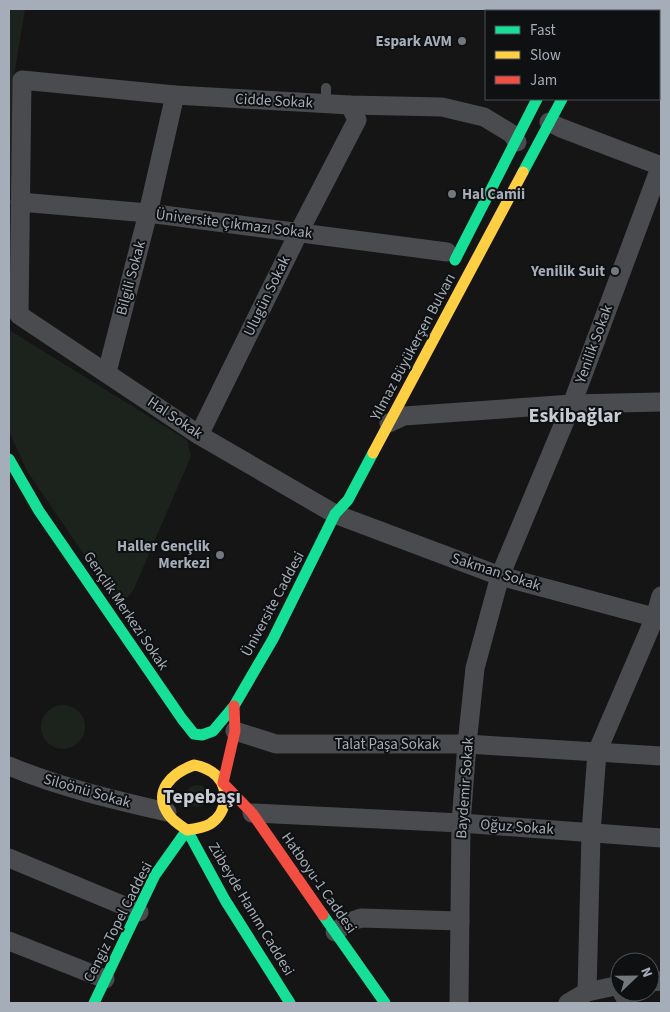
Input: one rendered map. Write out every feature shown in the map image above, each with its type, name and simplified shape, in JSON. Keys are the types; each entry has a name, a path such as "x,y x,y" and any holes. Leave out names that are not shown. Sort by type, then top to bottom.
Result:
{"main road":[{"name":"Yılmaz Büyükerşen Bulvarı","path":"449,272 538,100"},
{"name":"Yılmaz Büyükerşen Bulvarı","path":"335,505 348,500 561,100"},
{"name":"Gençlik Merkezi Sokak","path":"9,460 39,511 194,734 202,755"},
{"name":"Üniversite Caddesi","path":"234,706 273,639 335,505"},
{"path":"202,755 174,774 167,782 164,791 165,821 173,820 187,830 209,824 217,818 222,810 224,800 220,779 235,731 234,706"},
{"path":"220,779 202,766 202,755 213,732 234,706"},
{"path":"194,734 202,735 213,732"},
{"name":"Hatboyu-1 Caddesi","path":"220,779 252,813 384,1003"},
{"name":"Cengiz Topel Caddesi","path":"94,1003 155,875 187,830"},
{"name":"Zübeyde Hanım Caddesi","path":"187,830 225,900 286,1001"},
{"path":"155,875 160,848"}],"street":[{"name":"Cidde Sokak","path":"20,202 22,80 175,95 326,96 350,105 451,109 484,117 512,134 517,142"},
{"name":"Bilgili Sokak","path":"107,372 148,213 175,95"},
{"name":"Ulugün Sokak","path":"199,435 298,232 357,120 350,105"},
{"path":"549,122 661,166"},
{"name":"Yenilik Sokak","path":"500,576 572,404 661,166"},
{"name":"Üniversite Çıkmazı Sokak","path":"20,202 148,213 447,252"},
{"name":"Hal Sokak","path":"20,202 19,315 199,435 335,505"},
{"path":"389,423 404,416 572,404 661,402"},
{"name":"Sakman Sokak","path":"335,505 500,576 658,618"},
{"name":"Baydemir Sokak","path":"459,1003 461,823 467,744 475,668 500,576"},
{"path":"587,992 591,833 597,752 658,618 661,596"},
{"name":"Talat Paşa Sokak","path":"235,731 276,744 467,744 661,756"},
{"name":"Siloönü Sokak","path":"9,766 30,775 118,801 165,821"},
{"name":"Oğuz Sokak","path":"252,813 461,823 661,838"},
{"path":"9,858 138,912"},
{"path":"335,932 361,918 460,921"},
{"path":"9,941 105,980"},
{"path":"568,1003 587,992 610,989"}],"shaded area":[{"path":"9,9 25,9 13,82 9,273"},
{"path":"9,330 187,440 191,456 133,591 119,606 27,471 9,431"},
{"path":"63,705 75,709 81,715 85,727 81,739 75,745 63,749 51,745 45,739 41,727 45,715 51,709"},
{"path":"197,785 205,788 208,796 205,804 197,807 189,804 186,796 189,788"}],"traffic: fast":[{"path":"455,260 536,100"},
{"path":"523,172 561,100"},
{"path":"9,459 39,511 182,719 194,734 202,735 213,731 234,706 273,639 335,514 348,500 373,453"},
{"path":"94,1003 155,875 187,830 225,900 290,1003"},
{"path":"323,915 385,1003"}],"traffic: slow":[{"path":"373,453 523,172"},
{"path":"194,765 208,769 218,778 222,784 225,799 221,813 210,824 187,830 171,817 164,806 163,798 167,784 172,778 194,765"}],"traffic: jam":[{"path":"234,706 235,731 223,783 252,813 323,915"}],"place":[{"name":"Espark AVM","path":"462,41"},
{"name":"Hal Camii","path":"452,194"},
{"name":"Yenilik Suit","path":"615,271"},
{"name":"Haller Gençlik Merkezi","path":"220,555"}],"district":[{"name":"Eskibağlar","path":"575,416"},
{"name":"Tepebaşı","path":"202,797"}]}
